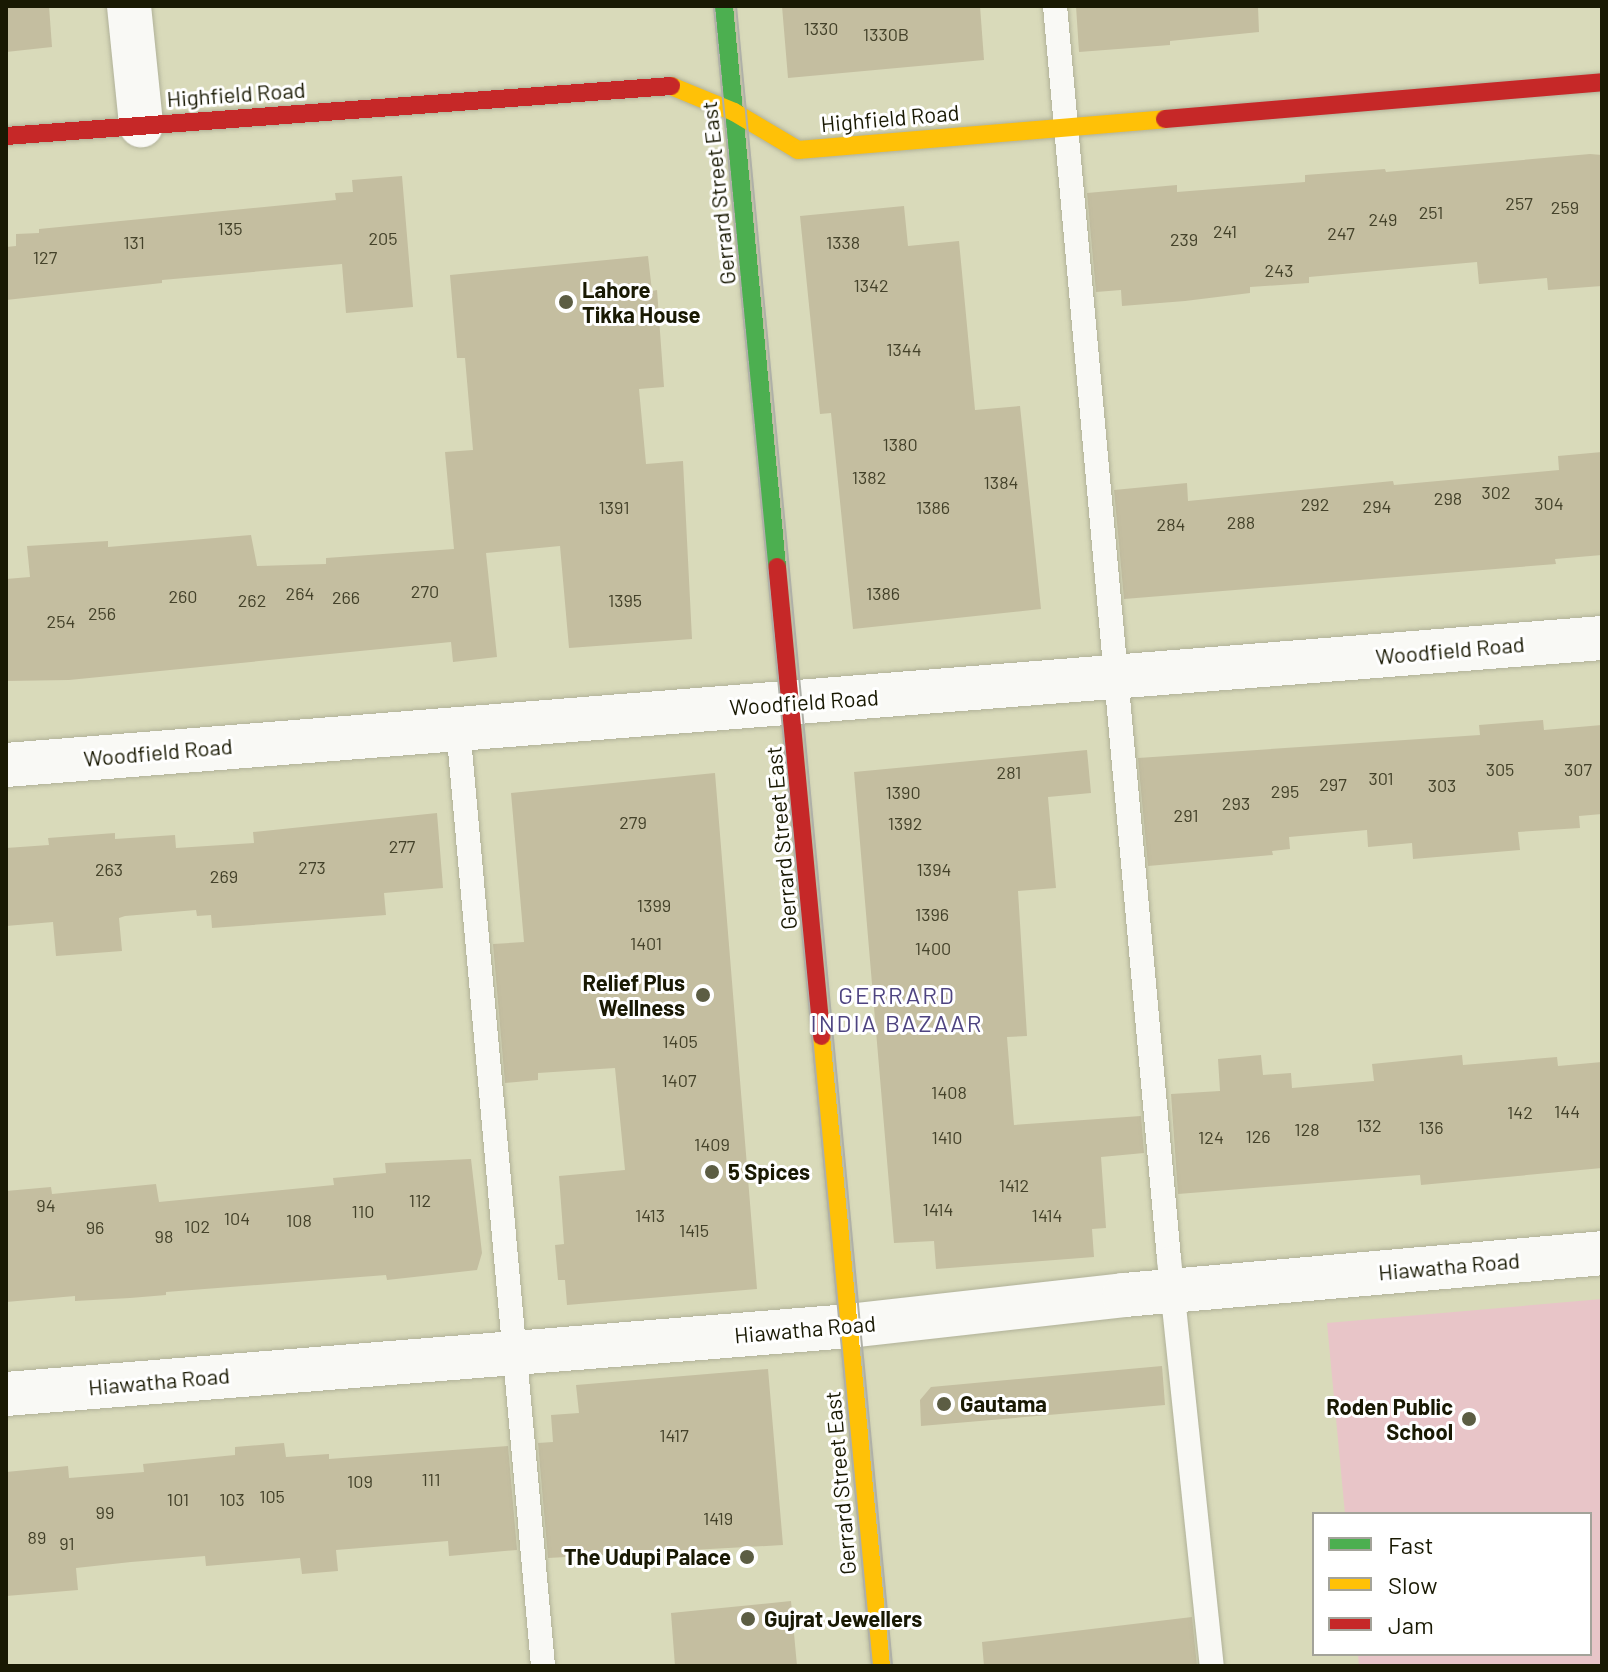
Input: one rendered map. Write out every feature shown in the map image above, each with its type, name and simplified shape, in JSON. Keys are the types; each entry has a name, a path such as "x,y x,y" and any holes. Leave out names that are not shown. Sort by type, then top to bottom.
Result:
{"main road":[{"name":"Gerrard Street East","path":"724,6 793,703 881,1666"},
{"name":"Highfield Road","path":"6,136 669,85 734,112 798,150 1602,82"}],"street":[{"path":"129,6 141,125"},
{"name":"Woodfield Road","path":"6,765 1602,638"},
{"name":"Hiawatha Road","path":"6,1394 513,1350 849,1326 1172,1292 1602,1253"}],"lane":[{"path":"1055,6 1172,1292 1212,1666"},
{"path":"458,728 543,1666"}],"shaded area":[{"name":"Roden Public School","path":"1602,1299 1602,1666 1359,1666 1358,1656 1592,1656 1592,1512 1345,1512 1327,1323"}],"building":[{"path":"6,6 49,6 52,47 6,52"},
{"path":"782,6 980,6 984,60 788,78"},
{"path":"1076,6 1258,6 1259,32 1170,41 1170,45 1079,52"},
{"path":"1602,155 1602,286 1548,290 1547,278 1479,284 1477,262 1309,277 1309,283 1250,287 1250,293 1122,306 1121,290 1096,292 1087,193 1177,185 1177,192 1305,182 1305,175 1385,169 1386,172"},
{"path":"402,176 413,307 346,313 342,264 162,280 162,283 6,300 6,247 16,246 16,234 39,233 39,229 336,200 335,193 353,192 352,180"},
{"path":"904,206 908,246 959,241 975,410 1020,406 1041,609 853,629 831,413 820,414 800,216"},
{"path":"648,256 652,291 657,290 664,387 639,389 646,464 683,461 692,639 569,648 560,546 486,553 497,657 453,662 451,642 69,680 6,681 6,579 30,577 27,546 108,541 108,547 251,535 257,566 326,564 326,558 454,549 445,452 473,450 465,358 457,358 450,275"},
{"path":"1602,452 1602,555 1555,559 1556,564 1124,599 1114,490 1187,483 1188,501 1393,481 1394,485 1559,470 1558,456"},
{"path":"1543,720 1544,730 1602,725 1602,814 1579,816 1580,828 1518,832 1520,850 1413,859 1412,843 1368,847 1367,830 1289,837 1290,849 1272,851 1273,855 1148,866 1138,758 1480,735 1479,725"},
{"path":"1087,750 1091,793 1048,797 1056,888 1018,891 1027,1036 1007,1037 1014,1125 1141,1116 1144,1153 1101,1157 1106,1228 1092,1229 1094,1257 936,1269 934,1241 894,1243 854,772"},
{"path":"715,773 757,1289 567,1305 565,1280 558,1280 555,1245 564,1244 559,1176 625,1170 615,1068 538,1073 538,1080 505,1083 493,944 524,942 511,793"},
{"path":"437,813 443,888 384,893 386,915 212,928 211,915 197,916 196,910 125,916 119,918 122,951 56,956 53,922 6,926 6,848 49,845 48,838 115,833 115,839 175,835 176,848 254,843 253,832"},
{"path":"1261,1055 1263,1075 1291,1073 1292,1088 1374,1081 1372,1064 1462,1055 1463,1065 1557,1057 1558,1066 1602,1062 1602,1168 1421,1185 1420,1175 1178,1194 1171,1094 1220,1091 1218,1059"},
{"path":"471,1159 482,1253 477,1270 387,1280 386,1275 166,1292 166,1295 130,1298 75,1301 75,1296 6,1302 6,1191 51,1187 52,1194 156,1184 159,1202 334,1185 333,1178 386,1173 385,1163"},
{"path":"1162,1366 1165,1405 921,1426 920,1400 931,1387"},
{"path":"768,1369 783,1545 548,1558 538,1443 553,1442 551,1415 579,1413 576,1385"},
{"path":"284,1443 286,1457 329,1454 329,1459 508,1446 517,1550 449,1556 448,1541 336,1550 338,1571 302,1574 300,1558 206,1566 205,1556 131,1562 76,1568 78,1590 6,1596 6,1472 68,1466 69,1478 144,1472 143,1464 235,1455 235,1447"},
{"path":"791,1601 797,1666 675,1666 671,1613"},
{"path":"1192,1617 1197,1666 984,1666 982,1642"}],"tram line":[{"path":"714,6 872,1666"},
{"path":"736,6 892,1666"}],"traffic: fast":[{"path":"724,6 777,567"}],"traffic: slow":[{"path":"671,86 734,112 798,150 1165,119"},
{"path":"821,1036 881,1666"}],"traffic: jam":[{"path":"1165,119 1602,82"},
{"path":"6,136 671,86"},
{"path":"777,567 821,1036"}],"place":[{"name":"Lahore Tikka House","path":"566,302"},
{"name":"Relief Plus Wellness","path":"703,995"},
{"name":"5 Spices","path":"712,1172"},
{"name":"Gautama","path":"944,1404"},
{"name":"Roden Public School","path":"1469,1419"},
{"name":"The Udupi Palace","path":"747,1557"},
{"name":"Gujrat Jewellers","path":"748,1619"}],"district":[{"name":"GERRARD INDIA BAZAAR","path":"897,1009"}]}
